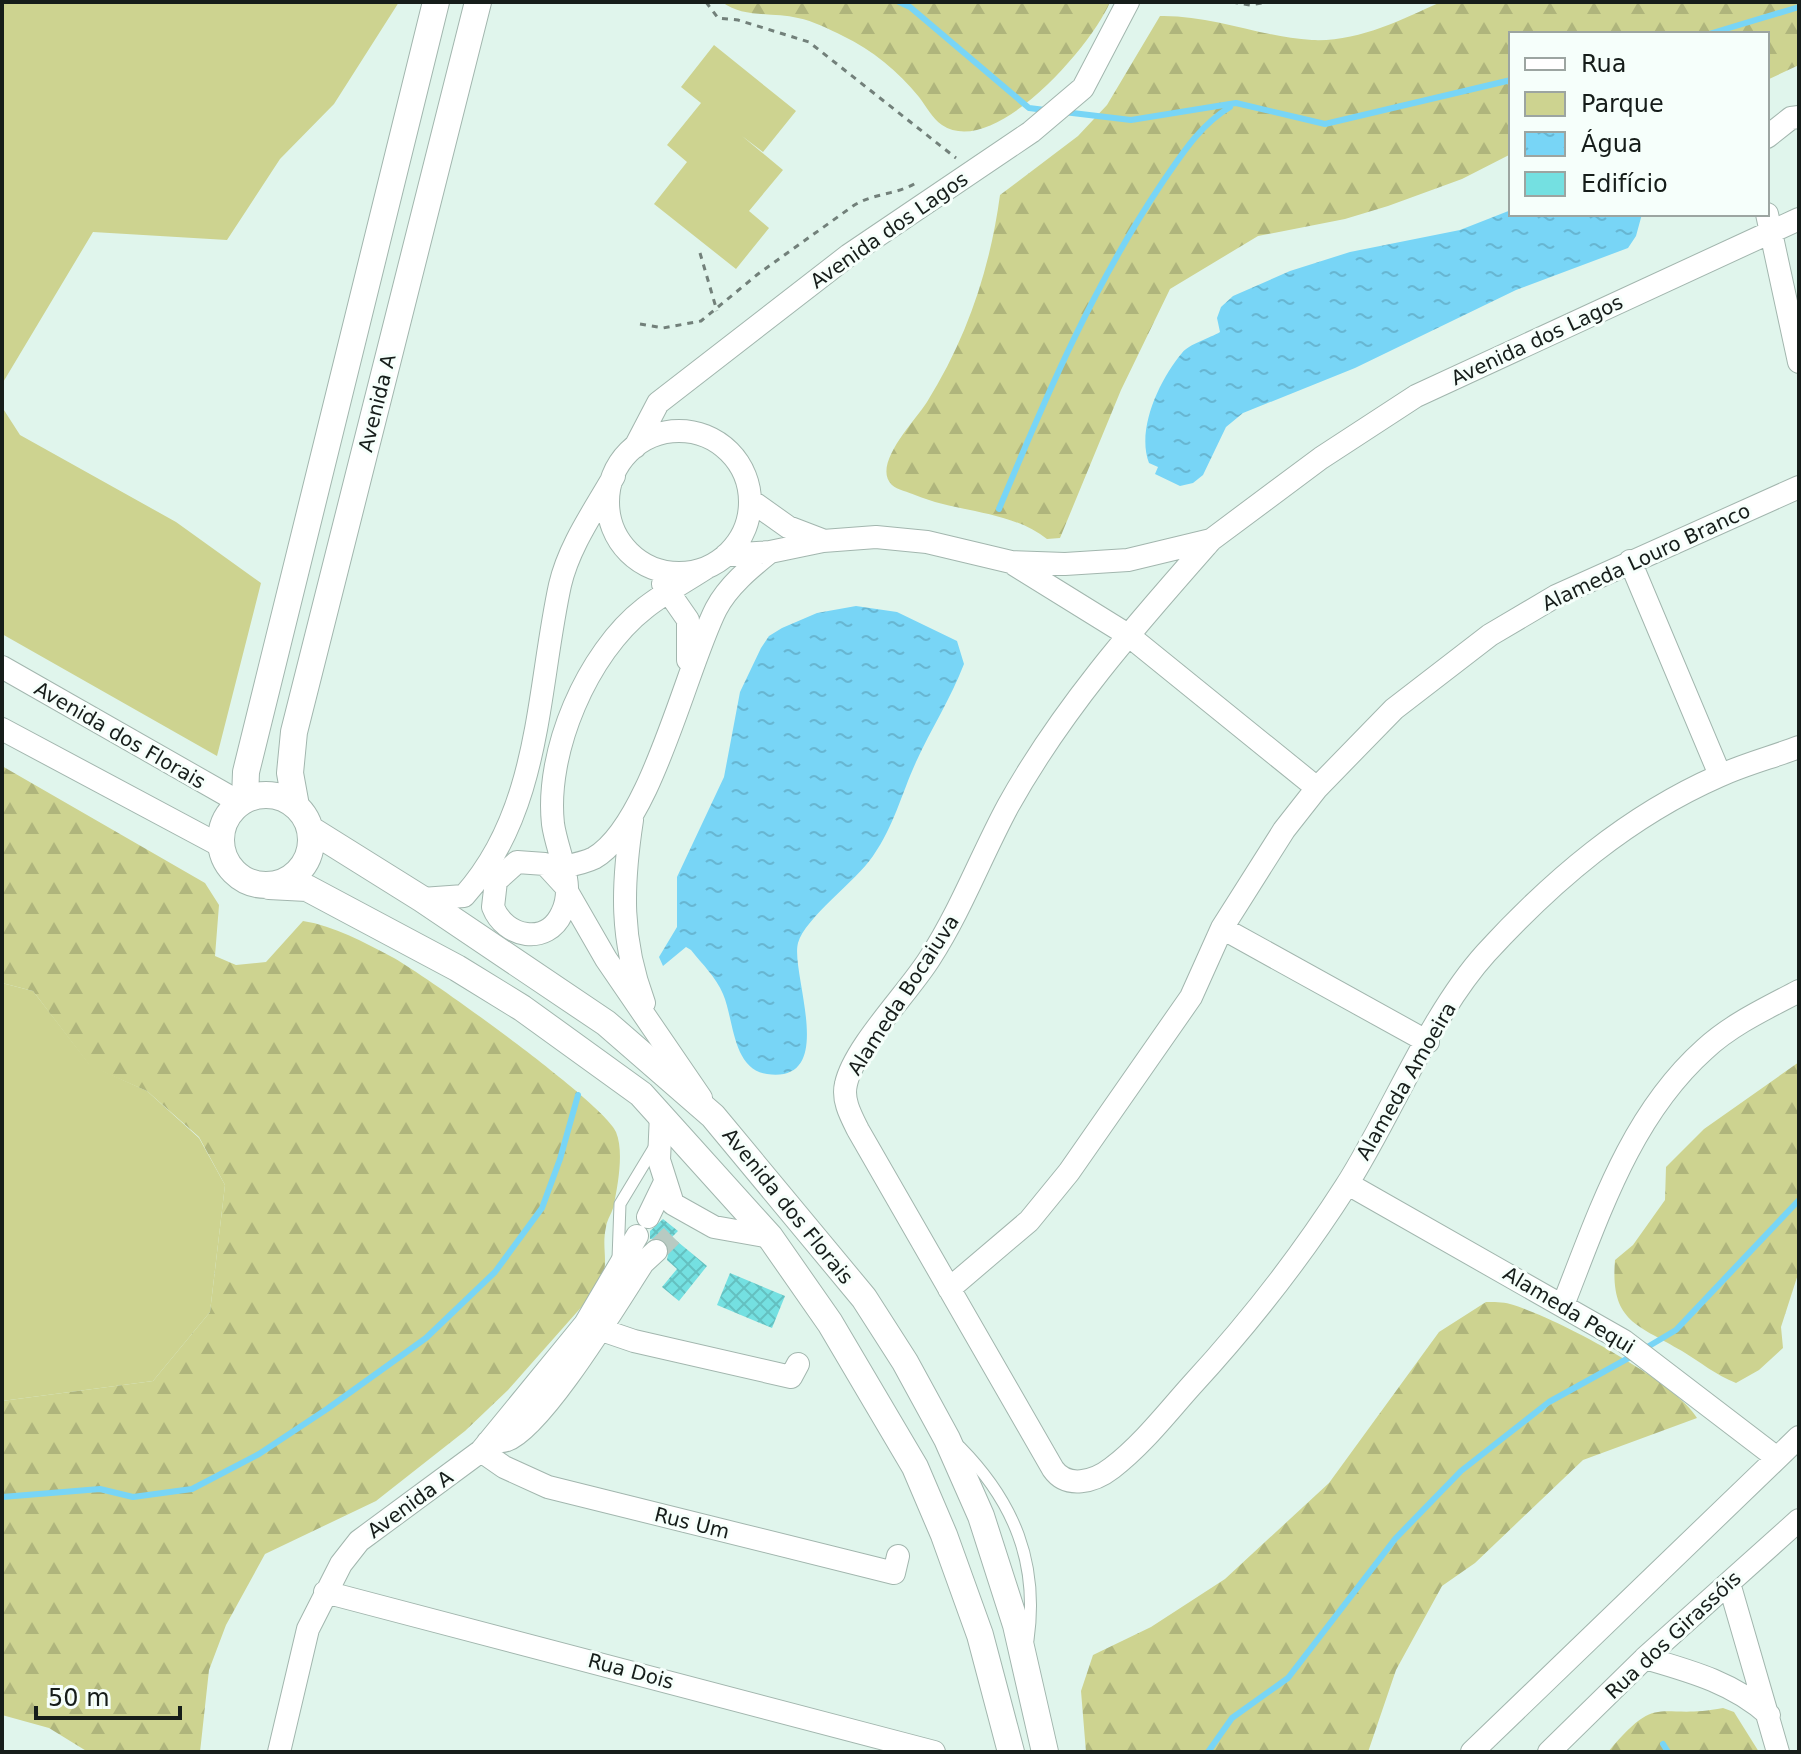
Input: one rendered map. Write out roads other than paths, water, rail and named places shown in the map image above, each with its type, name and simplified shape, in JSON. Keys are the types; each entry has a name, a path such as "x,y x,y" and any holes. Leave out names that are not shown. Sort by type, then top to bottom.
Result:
{"street":[{"name":"Avenida A","path":"242,800 246,772 436,2"},
{"name":"Avenida A","path":"296,806 290,773 294,732 478,2"},
{"name":"Avenida dos Lagos","path":"464,896 498,851 533,751 560,584 572,550 658,403 849,255 1031,132 1083,88 1128,2"},
{"path":"1769,135 1791,118 1799,117"},
{"name":"Avenida dos Lagos","path":"1128,635 1211,540 1321,458 1416,396 1770,224 1799,219"},
{"path":"1770,224 1799,362"},
{"path":"635,447 668,432 704,435 725,447 740,466 750,500"},
{"path":"614,476 609,501 613,526 625,548 645,564 685,611 691,631 686,693"},
{"name":"Alameda Louro Branco","path":"949,1289 1029,1221 1069,1172 1191,997 1222,928 1249,881 1317,788 1394,709 1490,635 1556,596 1799,487"},
{"name":"Avenida dos Lagos","path":"676,1061 606,959 563,879 553,825 558,762 568,717 607,651 646,607 726,555 742,536 750,500 788,527 823,541"},
{"name":"Avenida dos Lagos","path":"726,555 876,537 927,542 1011,562 1065,564 1128,560 1211,540"},
{"path":"563,879 615,839 633,811 686,693 717,608 743,574 770,552"},
{"path":"1630,561 1720,775"},
{"path":"1011,562 1128,635 1317,788"},
{"path":"645,564 681,573 706,568"},
{"name":"Alameda Bocaiuva","path":"1073,1481 1062,1478 1053,1469 858,1130 845,1099 846,1083 868,1044 931,958 1008,806 1057,728 1128,635"},
{"name":"Avenida dos Florais","path":"2,667 242,800 272,795 296,806 310,829 422,899 606,1023 713,1116 864,1298 941,1427 981,1516 1025,1665 1045,1752"},
{"name":"Avenida dos Florais","path":"2,729 221,846 232,871 255,885 307,888 457,968 522,1008 641,1094 661,1114 770,1237 830,1323 915,1467 944,1535 980,1635 1011,1752"},
{"name":"Alameda Amoeira","path":"1073,1481 1083,1481 1111,1469 1157,1425 1244,1329 1348,1184 1446,1009 1483,956 1528,909 1602,843 1668,802 1720,775 1799,747"},
{"path":"533,751 558,762"},
{"path":"221,846 226,819 242,800"},
{"path":"633,811 623,884 624,925 642,997 676,1061 713,1116"},
{"path":"269,886 294,877 303,867 309,855 310,829"},
{"path":"498,851 492,898 496,916 509,929 526,935 552,927 563,912 563,879"},
{"path":"422,899 464,896 496,881 517,862 536,861 563,879"},
{"path":"587,861 606,865 615,871 623,884"},
{"path":"1222,928 1428,1042"},
{"path":"1563,1305 1612,1183 1645,1119 1677,1075 1717,1040 1799,991"},
{"path":"661,1114 658,1142 664,1184 684,1223 770,1237"},
{"path":"490,1440 593,1327 639,1247 664,1184"},
{"name":"Alameda Pequi","path":"1348,1184 1563,1305 1666,1370 1777,1458"},
{"path":"830,1323 864,1298"},
{"name":"Avenida A","path":"279,1752 302,1652 325,1592 359,1541 490,1440 509,1440 527,1423 593,1327"},
{"path":"593,1327 791,1377 798,1364"},
{"path":"1472,1752 1799,1437"},
{"name":"Rus Um","path":"490,1440 504,1467 548,1487 894,1573 898,1556"},
{"name":"Rua dos Girassóis","path":"1549,1752 1645,1658 1799,1520"},
{"path":"1729,1583 1778,1752"},
{"name":"Rua Dois","path":"325,1592 934,1752"},
{"path":"1645,1658 1709,1677 1751,1699 1770,1716"}],"lane":[{"path":"639,1247 620,1204 658,1142"}],"water":[{"path":"1509,211 1509,216 1641,216 1636,236 1628,248 1516,290 1355,368 1243,413 1226,427 1203,475 1193,483 1180,486 1155,474 1158,467 1149,463 1146,435 1158,390 1185,350 1220,332 1217,318 1221,307 1233,296 1290,271 1350,252 1460,230"},
{"path":"856,606 897,612 957,641 964,664 880,845 865,866 810,922 798,943 806,1045 801,1062 789,1072 767,1074 747,1063 736,1042 720,988 691,950 686,947 663,966 659,957 677,927 677,877 724,777 740,692 761,648 769,636 782,628 817,613"}],"waterway":[{"path":"899,2 910,7 1029,108 1045,110"},
{"path":"1716,32 1799,7"},
{"path":"1064,112 1131,120 1236,103 1325,124 1509,80"},
{"path":"999,509 1053,383 1114,261 1184,151 1210,122 1230,107"},
{"path":"2,1497 100,1489 133,1497 192,1489 259,1454 327,1409 426,1338 495,1272 542,1208 578,1095"},
{"path":"1644,1349 1676,1330 1799,1200"},
{"path":"1208,1752 1232,1718 1288,1678 1395,1539 1461,1471 1549,1402 1634,1355"},
{"path":"1663,1744 1668,1752"}],"tunnel":[{"path":"656,1251 677,1230"}]}
